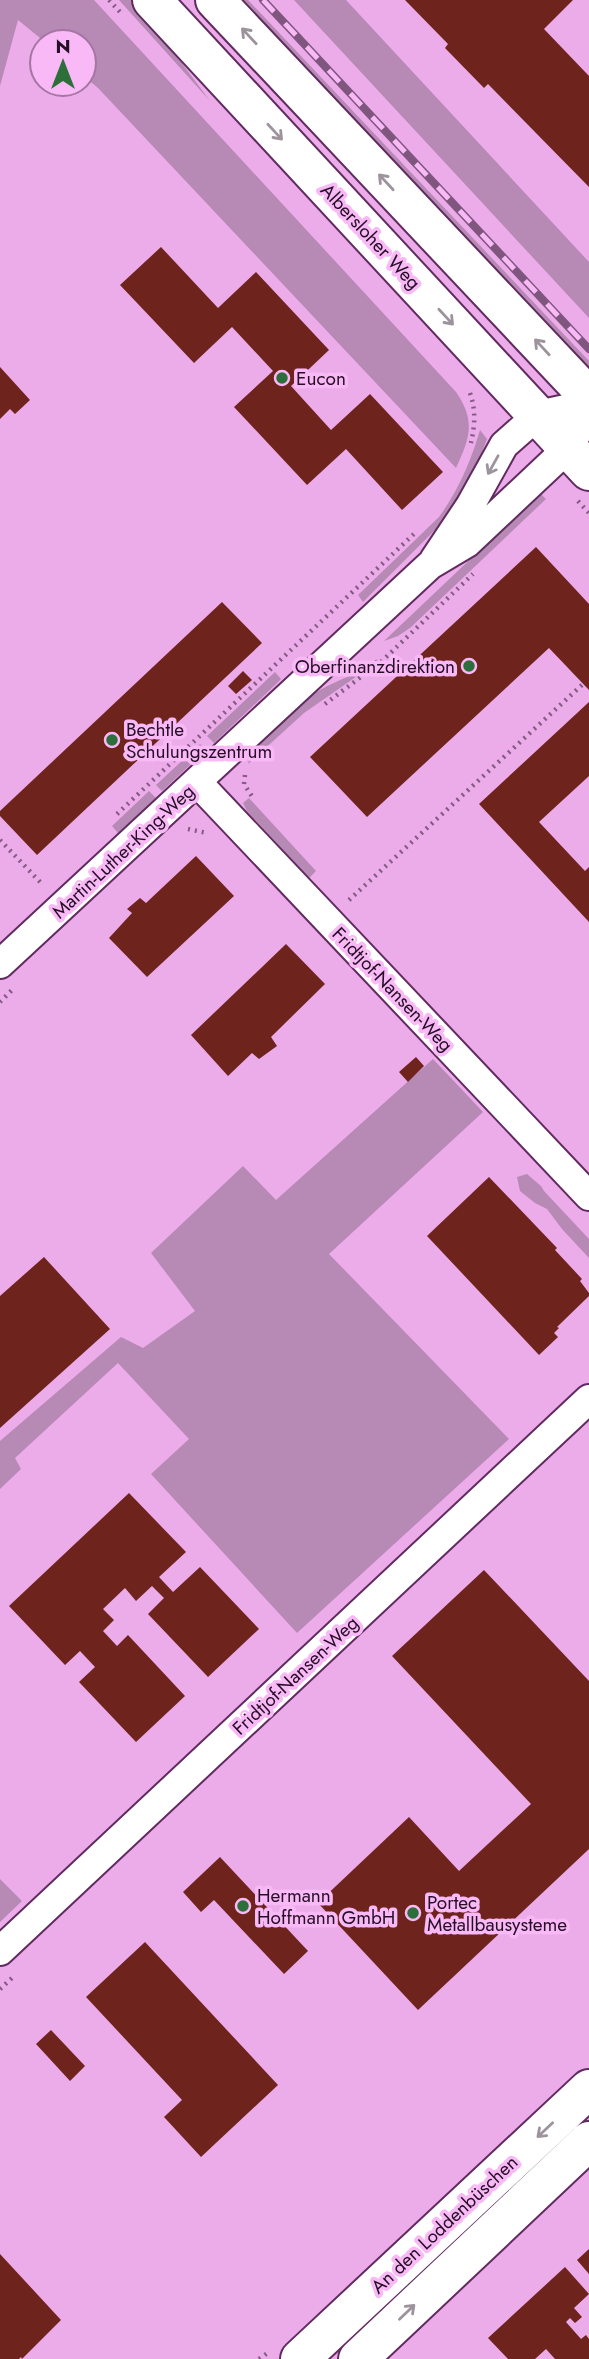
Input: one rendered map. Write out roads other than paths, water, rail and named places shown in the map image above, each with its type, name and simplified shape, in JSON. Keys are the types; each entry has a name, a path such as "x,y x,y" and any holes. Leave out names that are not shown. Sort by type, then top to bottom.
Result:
{"main road":[{"name":"Albersloher Weg","path":"152,0 578,460"},
{"path":"215,0 589,397"},
{"name":"An den Loddenbüschen","path":"300,2359 589,2090"},
{"name":"An den Loddenbüschen","path":"358,2359 589,2141"}],"street":[{"path":"538,415 589,404"},
{"name":"Martin-Luther-King-Weg","path":"0,964 430,565 467,543 578,460 589,413"},
{"name":"Martin-Luther-King-Weg","path":"430,565 470,506 504,446 538,415"},
{"name":"Fridtjof-Nansen-Weg","path":"197,782 589,1196"},
{"name":"Fridtjof-Nansen-Weg","path":"0,1951 589,1399"}],"railway":[{"path":"263,0 589,349"}],"place":[{"name":"Eucon","path":"282,378"},
{"name":"Oberfinanzdirektion","path":"469,666"},
{"name":"Bechtle Schulungszentrum","path":"112,740"},
{"name":"Hermann Hoffmann GmbH","path":"243,1906"},
{"name":"Portec Metallbausysteme","path":"413,1913"}]}
